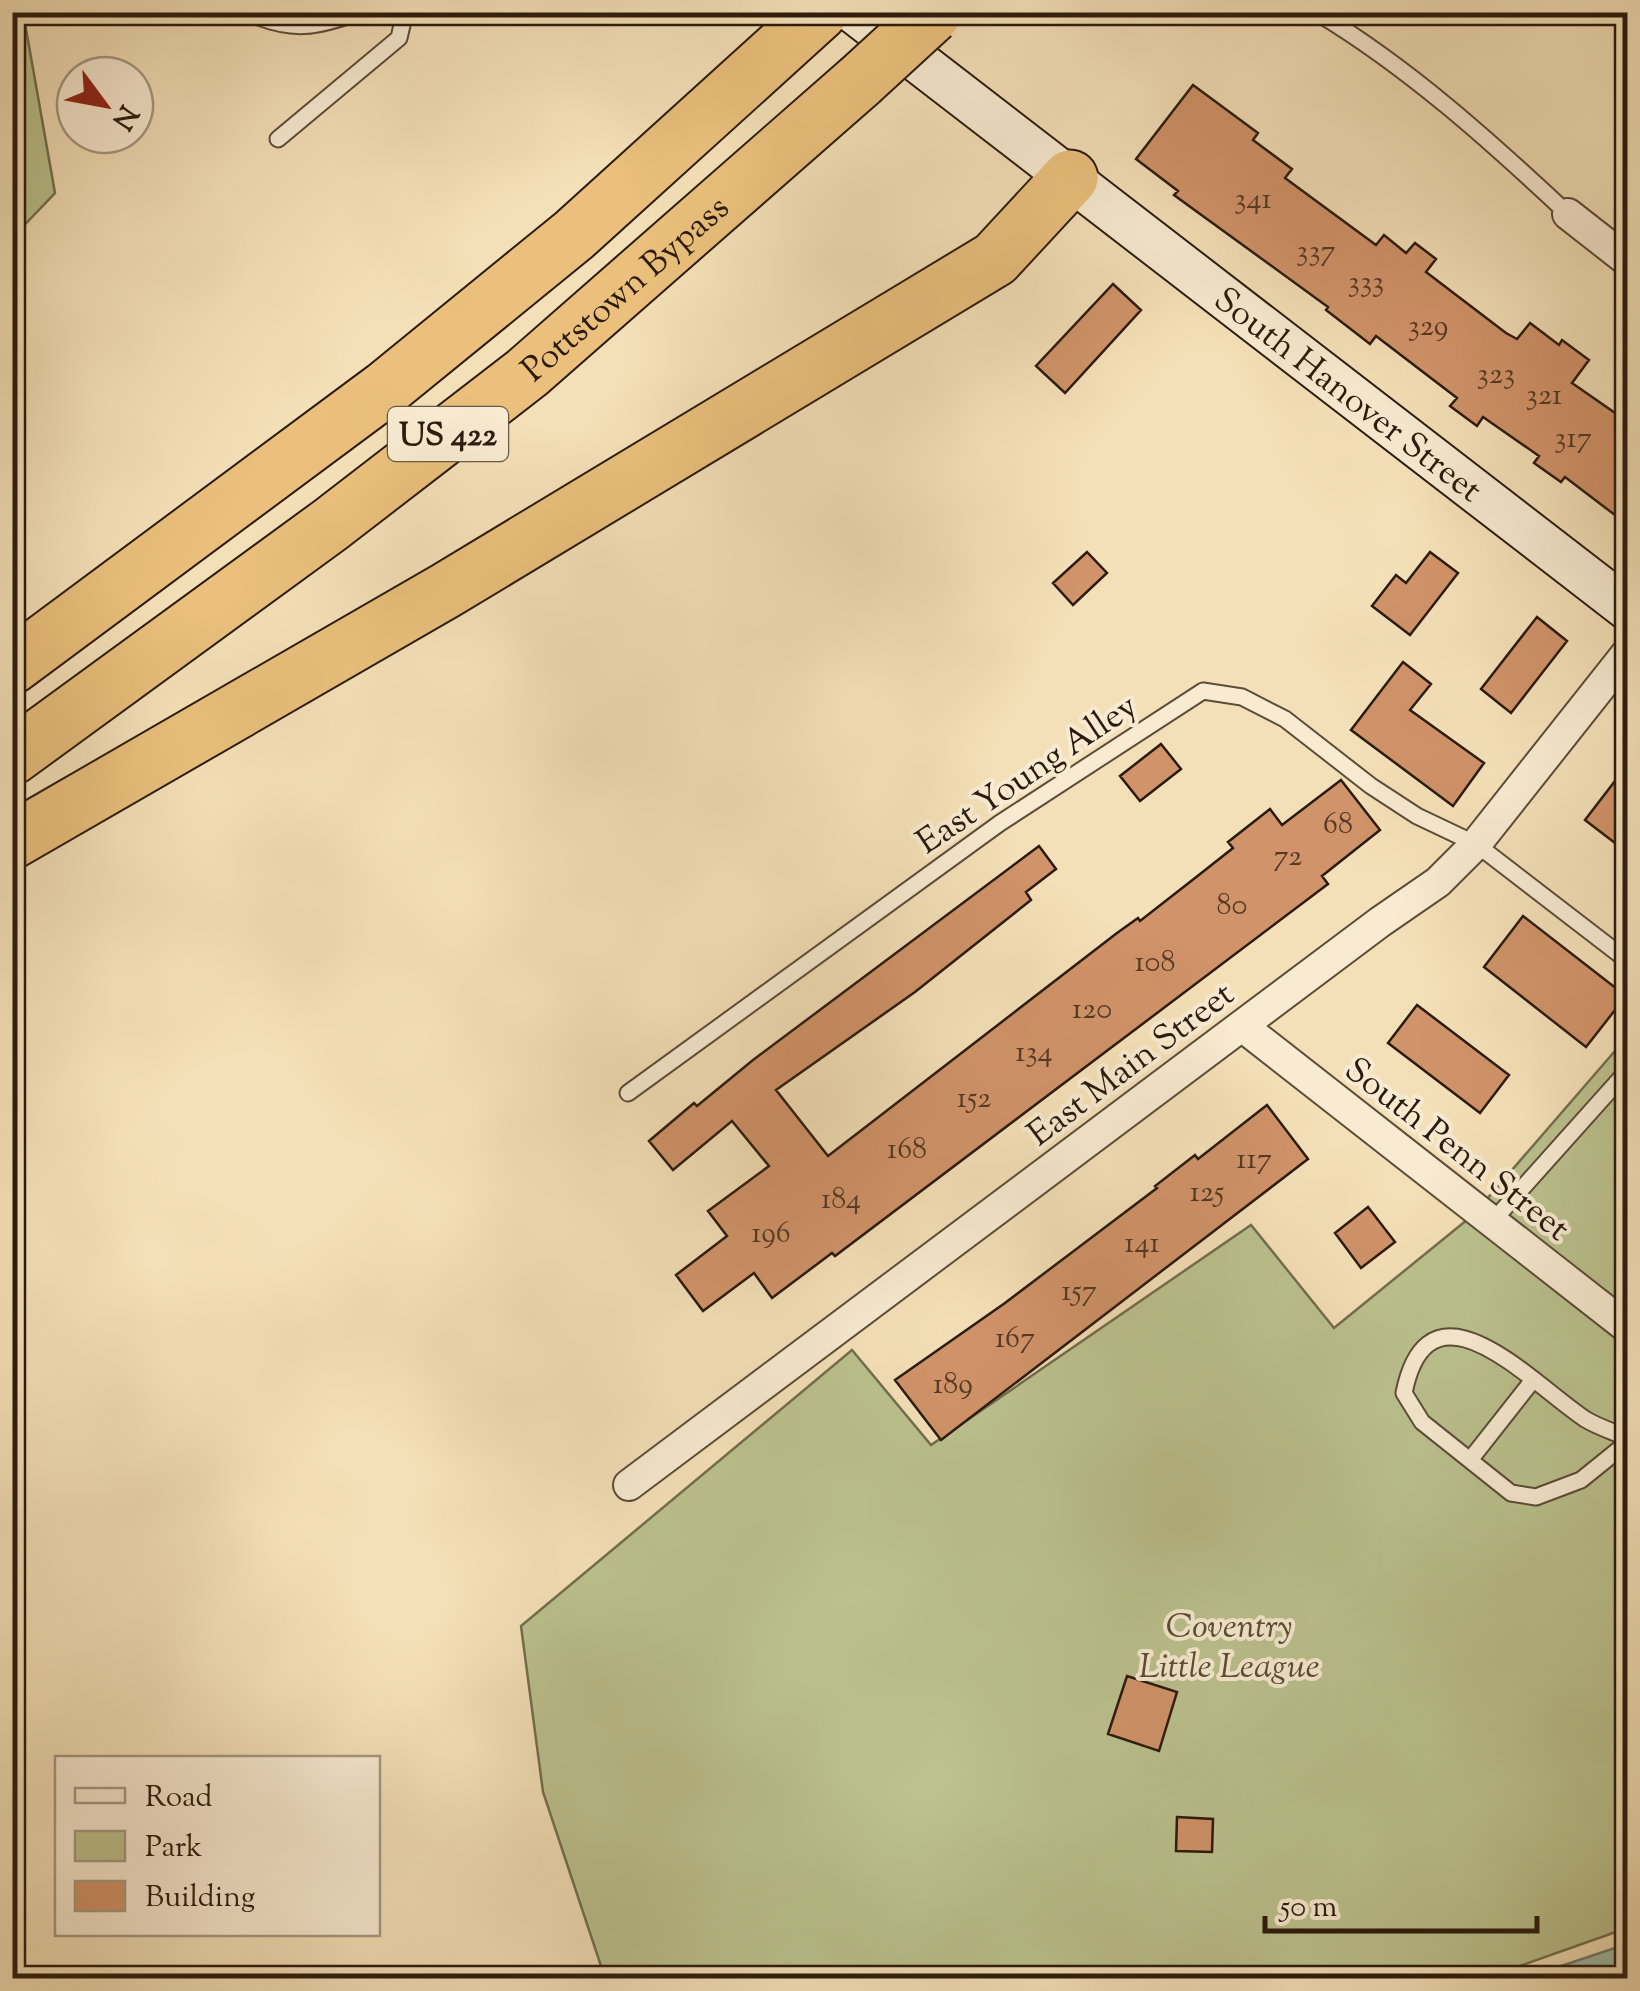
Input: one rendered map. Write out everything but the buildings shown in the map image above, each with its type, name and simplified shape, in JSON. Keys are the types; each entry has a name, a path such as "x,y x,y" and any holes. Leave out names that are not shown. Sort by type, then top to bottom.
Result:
{"highway":[{"name":"Pottstown Bypass","path":"12,756 314,537 527,373 933,14"},
{"name":"Pottstown Bypass","path":"12,666 399,378 574,236 808,24"},
{"path":"12,841 446,591 995,258 1070,178"}],"main road":[{"name":"South Hanover Street","path":"854,12 924,70 1070,178 1628,609"}],"street":[{"path":"1568,214 1628,261"},
{"name":"East Main Street","path":"630,1485 1438,882 1476,844 1628,652"},
{"name":"South Penn Street","path":"1242,1026 1628,1328"}],"lane":[{"path":"248,13 277,25 318,26 359,12"},
{"path":"278,139 399,38 405,12"},
{"path":"1316,12 1396,68 1496,147 1568,214"},
{"name":"East Young Alley","path":"628,1093 1000,823 1204,692 1242,697 1285,718 1371,786 1417,816 1476,844"},
{"path":"1476,844 1628,961"},
{"path":"1492,1222 1628,1070"},
{"path":"1454,1335 1482,1342 1588,1421 1628,1440 1581,1480 1536,1498 1512,1493 1422,1422 1404,1393 1409,1368 1427,1343 1454,1335"},
{"path":"1470,1460 1533,1380"}],"green space":[{"path":"23,12 55,193 13,237 12,13"},
{"name":"Coventry Little League","path":"1627,1037 1627,1928 1486,1978 605,1978 543,1792 521,1626 852,1350 931,1445 1251,1225 1334,1328 1473,1215"}],"shaded area":[{"path":"1627,1944 1627,1978 1525,1978"}]}
